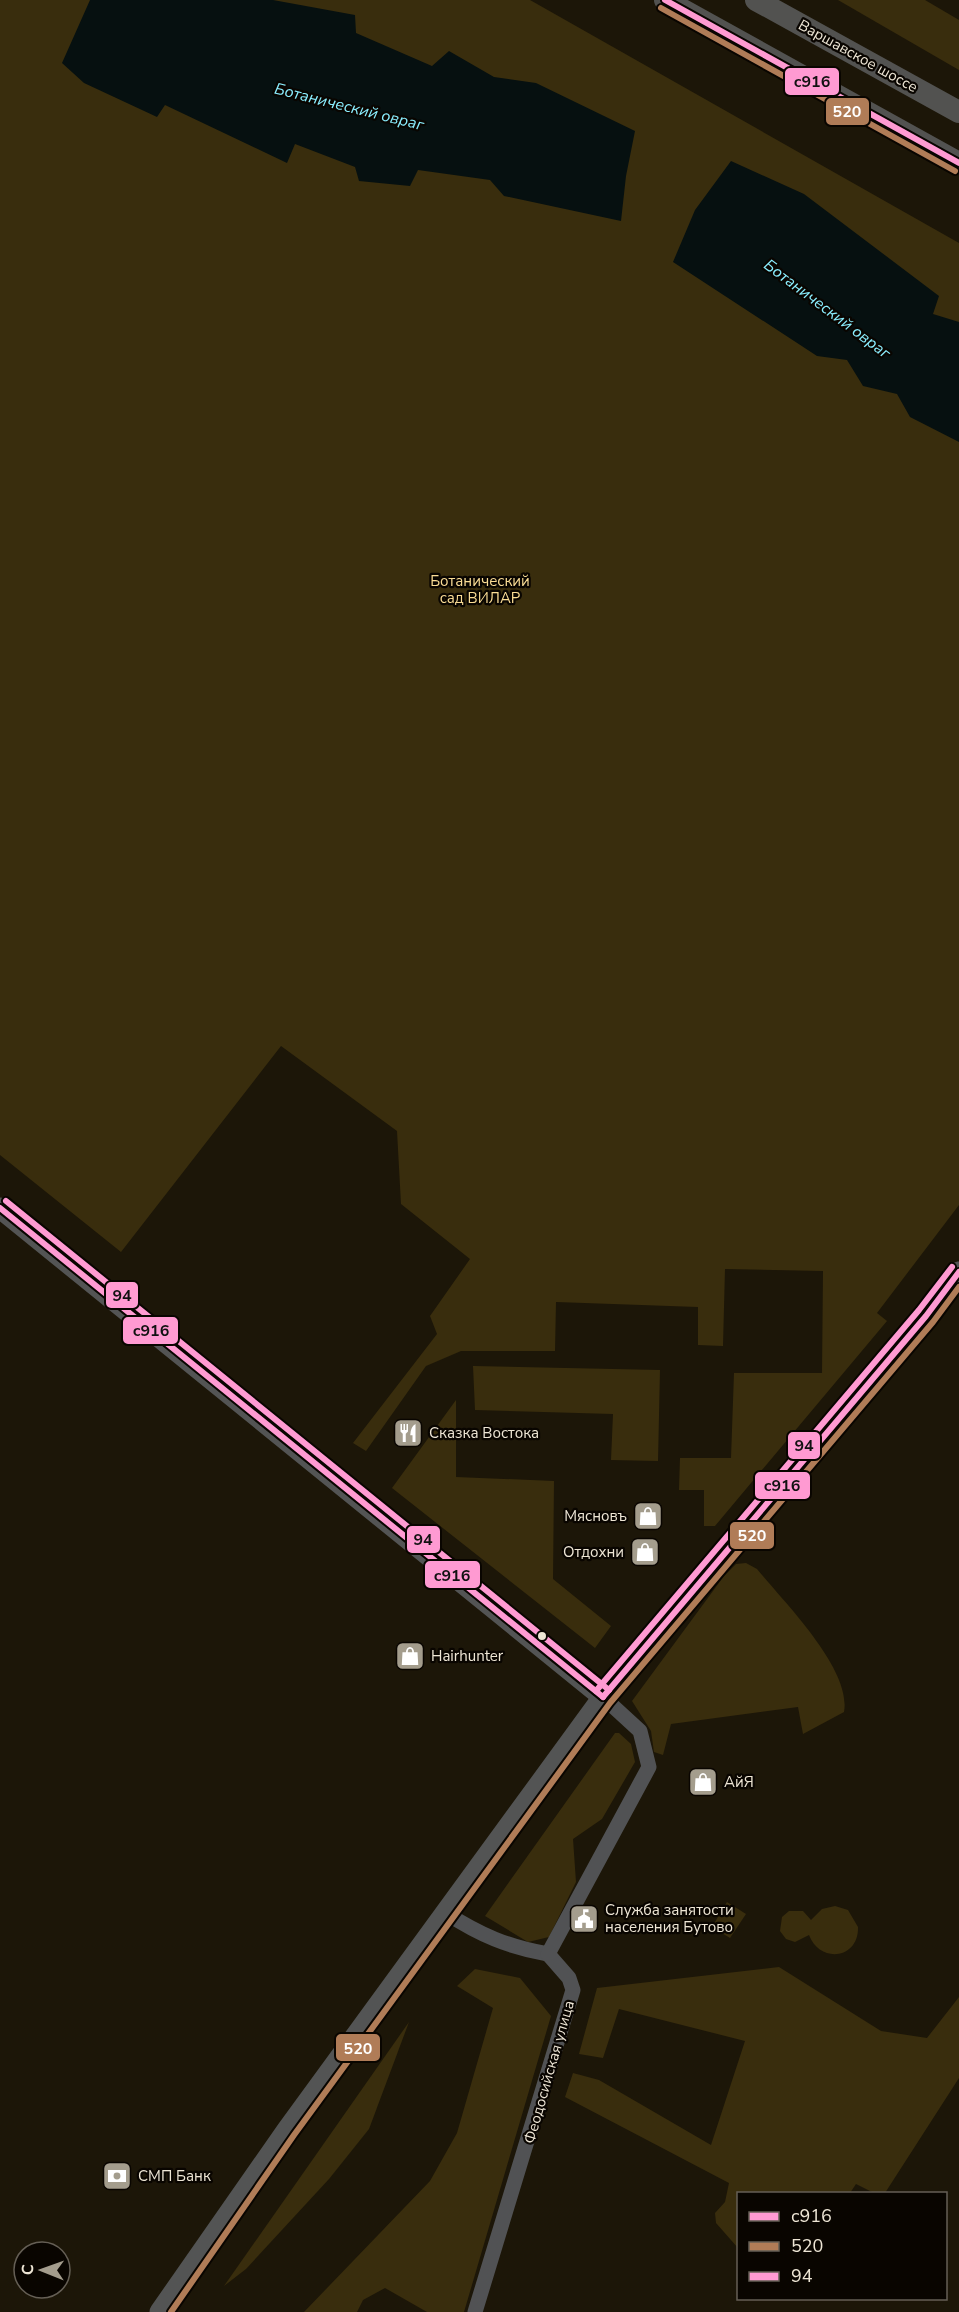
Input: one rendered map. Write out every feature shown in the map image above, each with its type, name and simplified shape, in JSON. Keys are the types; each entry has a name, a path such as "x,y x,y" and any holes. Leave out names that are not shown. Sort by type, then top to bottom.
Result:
{"main road":[{"path":"665,0 959,163"},
{"name":"Варшавское шоссе","path":"756,0 959,112"}],"street":[{"path":"0,1208 603,1697 640,1731 649,1767 548,1954 507,1946 467,1927 446,1913"},
{"path":"160,2312 287,2130 603,1697 926,1316 959,1272"},
{"name":"Феодосийская улица","path":"475,2312 573,1990 569,1978 548,1954"}],"green space":[{"name":"Ботанический сад ВИЛАР","path":"0,0 530,0 959,243 959,1205 877,1313 887,1321 715,1526 704,1526 704,1490 679,1490 680,1458 731,1458 734,1373 822,1373 823,1271 725,1269 723,1346 698,1345 698,1307 556,1302 555,1351 461,1351 426,1366 366,1451 353,1443 437,1334 430,1316 470,1259 401,1204 397,1131 281,1046 121,1252 0,1155"},
{"path":"838,0 925,0 959,20 959,70"},
{"path":"473,1366 660,1370 658,1461 611,1460 613,1414 475,1410"},
{"path":"456,1400 456,1477 554,1481 553,1579 611,1626 595,1648 392,1488"},
{"path":"746,1563 757,1569 798,1617 827,1656 844,1695 844,1712 803,1734 798,1707 671,1724 663,1755 654,1752 651,1731 632,1701 724,1576 736,1564"},
{"path":"615,1733 619,1733 631,1744 635,1762 602,1819 573,1839 576,1882 549,1937 528,1942 485,1916"},
{"path":"727,1902 746,1914 730,1938 712,1927"},
{"path":"835,1906 848,1910 858,1927 857,1938 846,1951 830,1954 814,1944 809,1935 795,1942 786,1939 780,1931 782,1917 789,1911 803,1911 811,1920 822,1909"},
{"path":"779,1967 881,2031 927,2038 959,1997 959,2078 886,2192 872,2192 856,2184 851,2192 737,2192 737,2247 716,2223 715,2213 725,2202 729,2183 565,2097 573,2073 599,2080 711,2145 745,2041 619,2009 603,2058 579,2054 597,1988"},
{"path":"475,1969 520,1978 551,2016 464,2312 427,2312 385,2288 363,2300 357,2312 304,2312 430,2181 457,2133 493,2008 457,1986"},
{"path":"409,2022 369,2129 329,2179 246,2269 224,2286"}],"water":[{"name":"Ботанический овраг","path":"90,0 273,0 355,15 356,33 432,66 449,51 494,77 536,83 635,131 626,176 621,221 504,196 490,180 418,170 410,186 359,181 355,167 295,144 287,163 165,105 157,117 84,83 62,63"},
{"name":"Ботанический овраг","path":"731,161 804,194 939,296 933,314 959,322 959,442 910,417 897,394 863,386 847,360 817,356 673,262 695,210"}],"transit line":[{"name":"с916","path":"665,0 959,163"},
{"name":"520","path":"661,8 955,171"},
{"name":"94","path":"6,1201 609,1690"},
{"name":"с916","path":"0,1208 603,1697"},
{"name":"94","path":"596,1691 919,1310 952,1267"},
{"name":"с916","path":"603,1697 926,1316 959,1272"},
{"name":"520","path":"171,2312 294,2135 610,1703 933,1322 959,1287"}],"place":[{"name":"Сказка Востока","path":"408,1433"},
{"name":"Мясновъ","path":"648,1516"},
{"name":"Отдохни","path":"645,1552"},
{"name":"Hairhunter","path":"410,1656"},
{"name":"АйЯ","path":"703,1782"},
{"name":"Служба занятости населения Бутово","path":"584,1919"},
{"name":"СМП Банк","path":"117,2176"}]}
